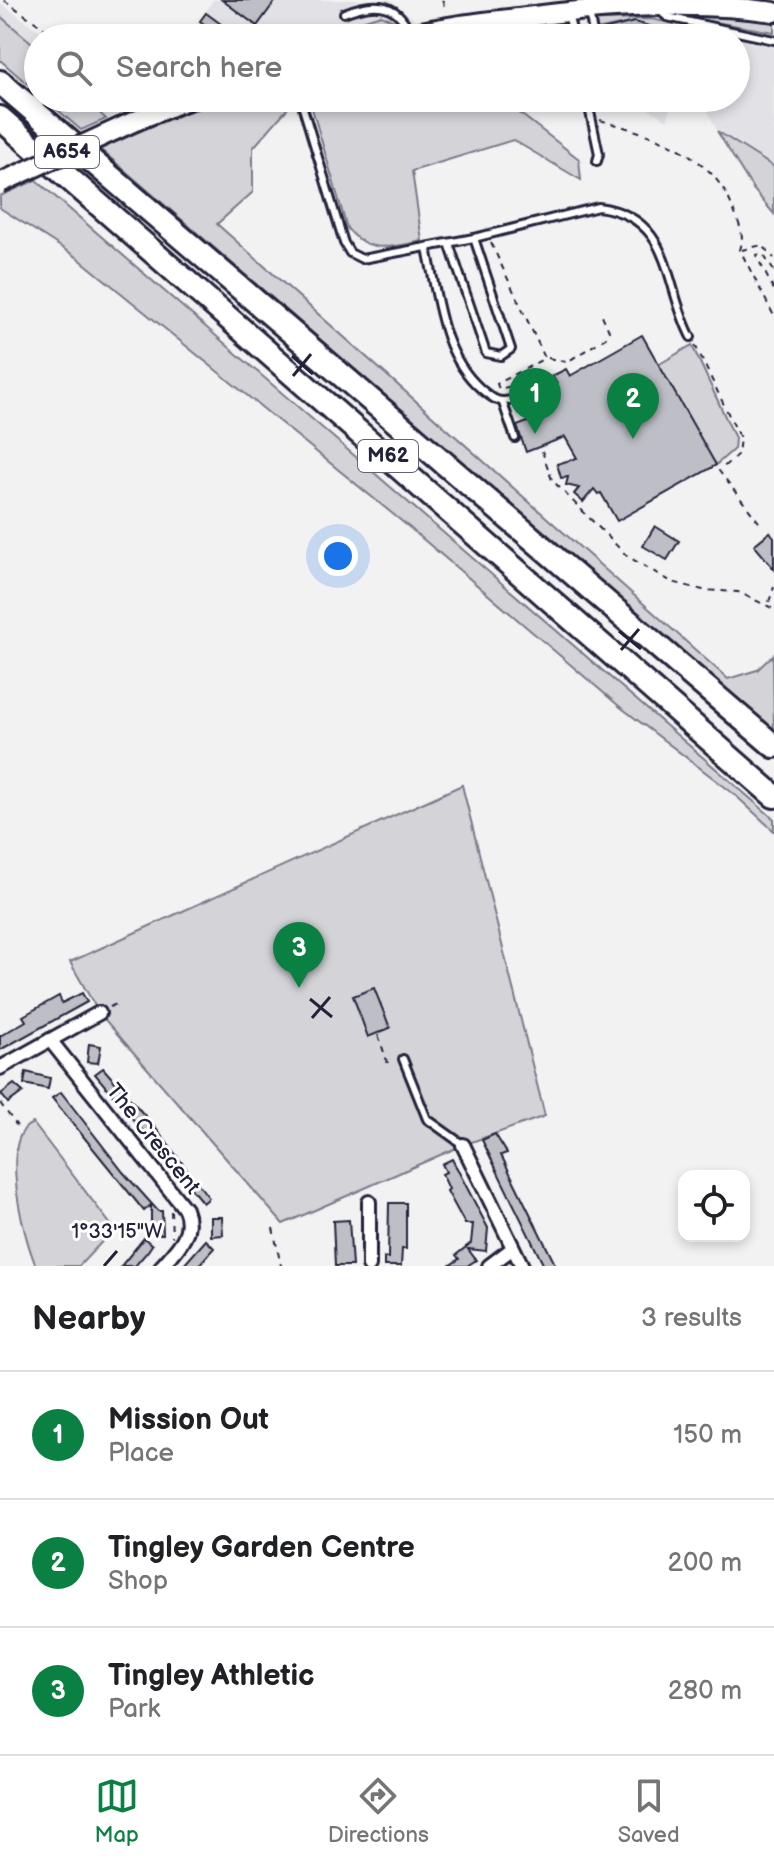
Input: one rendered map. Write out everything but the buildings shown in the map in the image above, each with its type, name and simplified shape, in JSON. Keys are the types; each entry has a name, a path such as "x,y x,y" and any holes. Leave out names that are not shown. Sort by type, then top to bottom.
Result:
{"highway":[{"name":"M62","path":"0,82 24,103"},
{"name":"M62","path":"35,112 774,746"},
{"name":"M62","path":"0,118 774,796"}],"main road":[{"path":"499,24 568,11 654,4 752,3 774,12"},
{"name":"A654","path":"0,183 157,112"}],"street":[{"path":"0,1068 99,1013"},
{"name":"The Crescent","path":"50,1040 185,1209 189,1227 162,1266"},
{"path":"463,1145 522,1266"},
{"path":"369,1202 369,1266"},
{"path":"489,1266 513,1248"}],"lane":[{"path":"344,13 368,3 401,15 402,24"},
{"path":"654,4 667,17 699,24"},
{"path":"589,9 592,24"},
{"path":"568,11 571,24"},
{"path":"750,35 774,40"},
{"path":"304,112 344,243 350,253 362,259 488,235 598,207 618,210 639,221 654,236 674,288 679,314 691,337"},
{"path":"590,112 599,154 597,161"},
{"path":"449,243 486,353 501,356 511,349 474,238"},
{"path":"427,248 449,347 465,375 494,400 503,403 514,399"},
{"path":"503,403 515,438"},
{"path":"403,1059 427,1119 463,1145"}],"path":[{"path":"4,0 38,24"},
{"path":"591,117 665,140 707,168 727,193 744,237 740,250 774,316"},
{"path":"488,235 545,358"},
{"path":"740,250 762,245 774,258"},
{"path":"774,271 763,254 756,255 774,290"},
{"path":"514,399 525,383 499,389 497,384 545,358 567,362 607,337 609,331 602,315"},
{"path":"691,337 740,438 738,454 719,471 762,526"},
{"path":"542,451 552,480 627,556 672,582 703,590 738,592 769,603 774,609"},
{"path":"769,603 774,587"},
{"path":"378,1035 388,1064"},
{"path":"0,1103 17,1126"},
{"path":"171,1192 173,1254"},
{"path":"273,1228 281,1266"}],"shaded area":[{"path":"213,0 391,0 415,20 398,23 381,15 351,24 198,24"},
{"path":"0,3 30,24 24,24 24,36 0,16"},
{"path":"683,12 774,20 774,32 750,28 750,24 726,24 684,17"},
{"path":"381,15 398,23 394,24 351,24"},
{"path":"0,16 24,36 24,81 0,60"},
{"path":"704,18 734,24 702,24"},
{"path":"651,19 676,24 596,24 596,20"},
{"path":"750,27 774,32 774,167 717,131 708,112 750,112"},
{"path":"60,112 99,112 106,119 81,130"},
{"path":"99,112 121,112 106,119"},
{"path":"187,112 284,112 253,148 253,192 217,224 728,679 757,670 773,655 774,732 100,149"},
{"path":"313,112 518,112 579,159 581,180 513,140 412,171 422,241 391,247 372,246 355,237 347,228"},
{"path":"653,112 669,112 668,120"},
{"path":"717,131 774,167 774,214 753,189"},
{"path":"36,180 774,819 774,831 734,794 619,706 410,528 78,258 0,208 0,196"},
{"path":"692,345 735,438 734,449 716,465 658,365"},
{"path":"462,785 545,1116 463,1145 283,1224 99,1013 70,962"},
{"path":"33,1123 114,1229 79,1266 36,1266 30,1249 19,1207 15,1164 17,1145 23,1131"}],"place":[{"name":"Mission Out","path":"535,434"},
{"name":"Tingley Garden Centre","path":"633,439"},
{"name":"Tingley Athletic","path":"299,988"}]}
